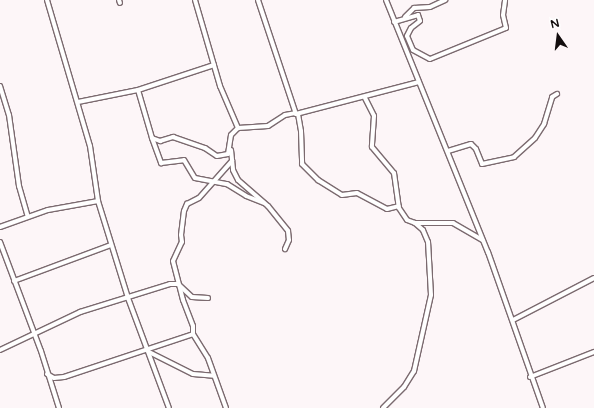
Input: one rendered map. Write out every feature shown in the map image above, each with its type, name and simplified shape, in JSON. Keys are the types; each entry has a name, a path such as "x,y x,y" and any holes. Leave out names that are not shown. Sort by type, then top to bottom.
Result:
{"street":[{"path":"47,0 90,146 98,201 111,245 128,298 169,408"},
{"path":"195,0 220,86 238,128"},
{"path":"258,0 301,131 302,164 318,180 339,193 357,193 387,209 399,206"},
{"path":"386,0 448,151 462,193 483,240 513,320 530,377 543,408"},
{"path":"403,19 412,9 430,7 445,0"},
{"path":"394,22 418,15 420,21 411,28 407,36 413,50 430,59 506,28 503,15 505,0"},
{"path":"78,102 138,90 214,65"},
{"path":"285,249 289,240 288,231 264,203 238,180 232,161 231,135 238,128 268,126 285,115 296,114 365,98 419,82"},
{"path":"0,86 10,122 19,186 28,217"},
{"path":"138,90 161,163 184,160 191,175 234,187 246,196 264,203"},
{"path":"448,151 470,144 476,150 482,164 514,158 535,138 544,124 552,97 557,94"},
{"path":"365,98 374,116 372,147 394,173 399,206 406,220 415,223 453,223 483,240"},
{"path":"152,138 160,141 173,137 201,146 217,156 224,156 231,150"},
{"path":"226,408 208,358 193,334 193,326 178,284 173,261 182,242 181,235 184,211 187,204 198,198 232,161"},
{"path":"0,227 48,210 98,201"},
{"path":"383,408 412,375 423,338 431,295 428,242 423,230 415,223"},
{"path":"0,242 59,408"},
{"path":"14,280 111,245"},
{"path":"513,320 594,278"},
{"path":"0,350 80,312 170,284 178,284 192,297 208,298"},
{"path":"47,374 54,378 64,377 193,334"},
{"path":"148,350 193,374 214,376"},
{"path":"530,377 594,352"}]}
